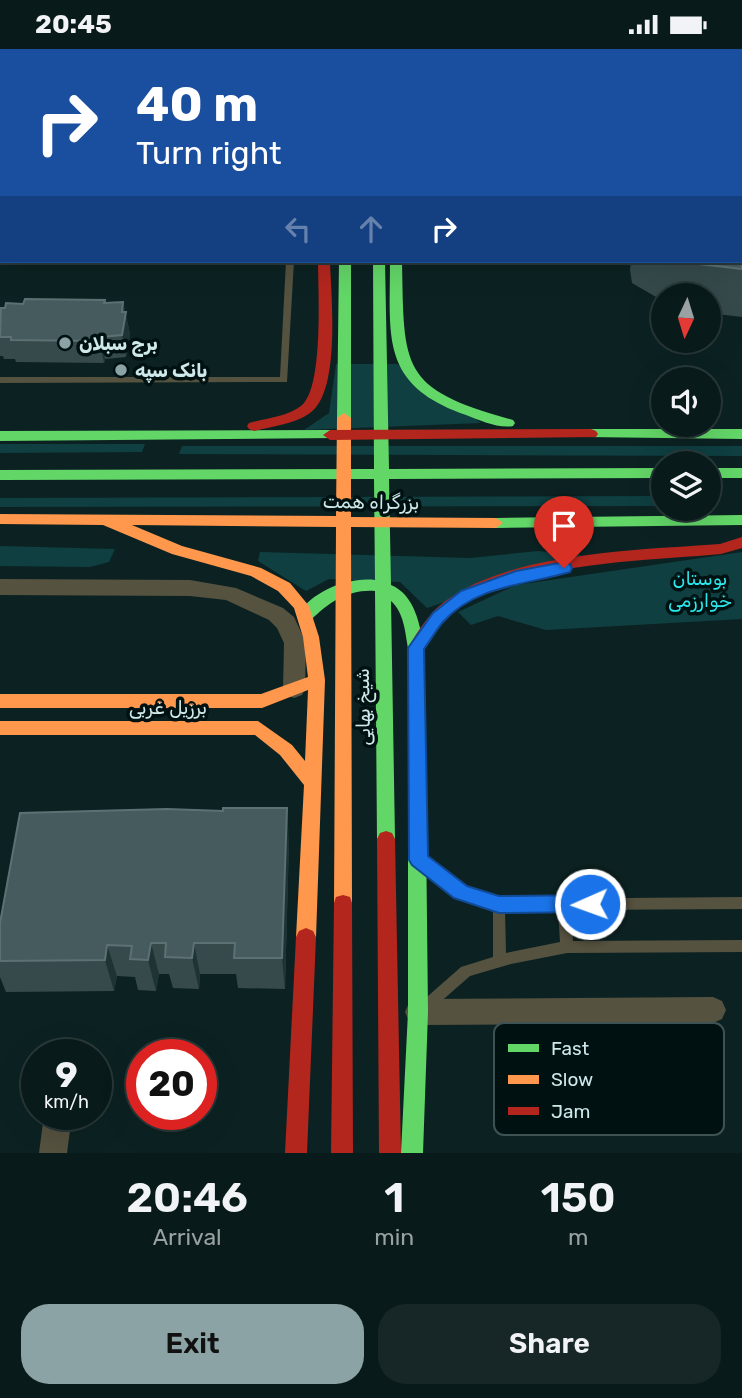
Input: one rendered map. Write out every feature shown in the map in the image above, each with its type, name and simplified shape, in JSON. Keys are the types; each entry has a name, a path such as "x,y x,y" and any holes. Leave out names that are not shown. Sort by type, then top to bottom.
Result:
{"main road":[{"path":"182,436 253,426 296,414 314,402 321,380 324,263"},
{"name":"شیخ بهایی","path":"342,1153 345,263"},
{"name":"شیخ بهایی","path":"379,263 390,1153"},
{"path":"396,263 402,358 422,387 463,410 506,423 604,435"},
{"path":"0,436 742,434"},
{"name":"بزرگراه همت","path":"0,475 651,473"},
{"path":"721,473 742,473"},
{"name":"بزرگراه همت","path":"0,519 527,524 742,520"},
{"path":"107,521 177,550 245,568 265,577 294,596 305,615 314,650 317,680 296,1153"},
{"path":"416,648 438,617 453,603 489,585 564,568 720,549 742,542"},
{"path":"305,615 312,605 325,595 345,588 368,586 389,590 399,597 408,613 416,648 418,1012 412,1153"},
{"name":"برزیل غربی","path":"3,701 262,701 317,680"},
{"path":"0,727 3,701"},
{"path":"262,701 268,708 269,718 258,728 286,750 313,783"},
{"name":"برزیل غربی","path":"0,727 258,728"}],"street":[{"path":"0,587 190,588 229,593 276,614 286,623 295,643 294,689"},
{"path":"418,1012 713,1010"},
{"path":"53,1153 56,1130"}],"lane":[{"path":"0,380 284,380 290,263"},
{"path":"419,860 461,892 499,905 742,903"},
{"path":"564,904 567,947"},
{"path":"499,905 500,961"},
{"path":"418,1012 466,971 567,947 742,946"}],"green space":[{"path":"336,364 397,364 481,423 304,430 329,413"},
{"path":"0,444 145,444 142,452 0,453"},
{"path":"182,446 742,446 742,456 721,456 721,451 651,451 651,456 179,454"},
{"path":"651,496 651,506 0,507 0,498"},
{"path":"0,546 115,549 109,562 90,567 0,566"},
{"path":"538,551 582,555 427,608 400,582 329,579 306,591 258,561 260,552 470,558"},
{"name":"بوستان خوارزمی","path":"742,552 742,619 546,630 498,616 471,625 458,612 516,585"}],"building":[{"path":"695,263 742,263 742,269"},
{"path":"25,299 123,302 122,312 126,312 122,335 101,337 100,341 11,340 11,337 0,337 1,308 5,308 6,303 23,304"},
{"path":"223,808 287,808 282,958 234,958 235,943 194,943 192,958 165,957 166,943 151,943 148,960 130,959 132,946 107,945 105,960 0,961 0,923 20,813 167,809 223,811"}],"traffic: fast":[{"path":"344,418 345,263"},
{"path":"379,263 386,839"},
{"path":"396,263 397,335 402,358 410,372 420,384 446,402 508,423"},
{"path":"591,434 742,434"},
{"path":"0,436 330,435"},
{"path":"0,475 651,473"},
{"path":"721,473 742,473"},
{"path":"496,523 742,520"},
{"path":"305,616 325,598 338,592 365,585 378,586 391,591 401,601 413,630 416,648 418,1012 412,1153"}],"traffic: slow":[{"path":"343,903 344,418"},
{"path":"0,519 496,523"},
{"path":"107,521 177,550 256,572 284,587 301,606 311,637 317,680 306,937"},
{"path":"0,701 262,701 317,680"},
{"path":"0,728 258,728 286,750 312,783"}],"traffic: jam":[{"path":"254,426 298,414 310,406 316,396 323,359 324,263"},
{"path":"330,435 591,434"},
{"path":"416,648 448,607 481,588 512,577 583,562 721,549 742,542"},
{"path":"386,839 390,1153"},
{"path":"342,1153 343,903"},
{"path":"296,1153 306,937"}],"place":[{"name":"برج سبلان","path":"65,343"},
{"name":"بانک سپه","path":"121,370"}],"route":[{"path":"564,568 516,577 466,595 438,617 416,648 419,860 461,892 499,905 590,904"}]}
